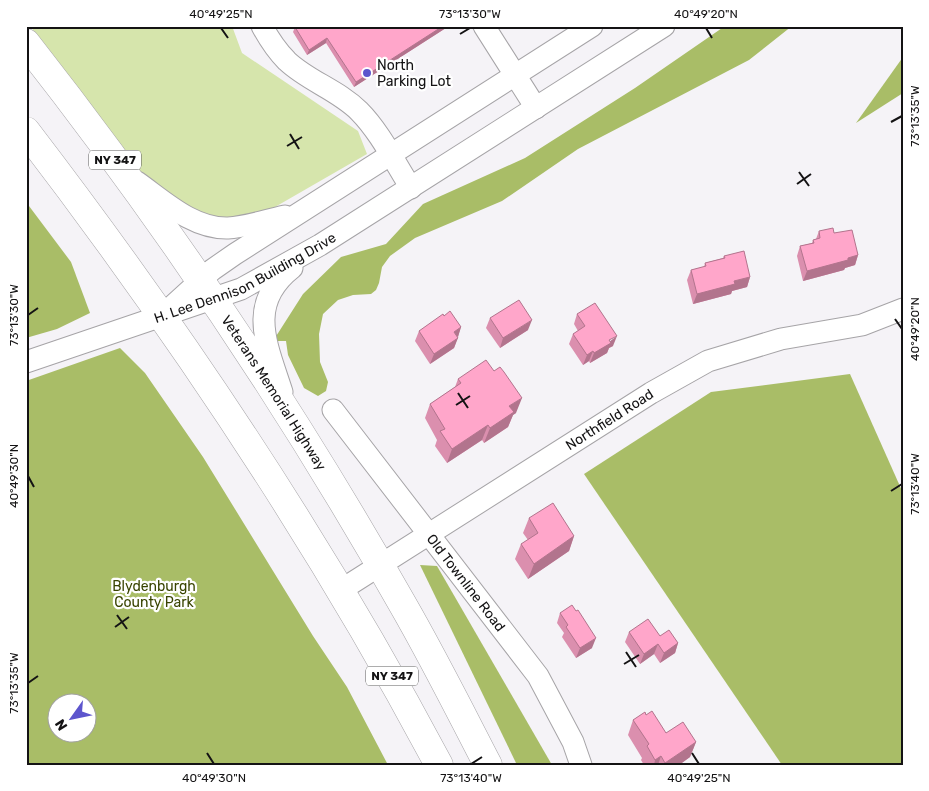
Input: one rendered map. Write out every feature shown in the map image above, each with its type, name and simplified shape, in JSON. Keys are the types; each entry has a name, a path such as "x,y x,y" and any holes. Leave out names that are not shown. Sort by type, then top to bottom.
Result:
{"highway":[{"name":"Veterans Memorial Highway","path":"26,43 124,172 206,290 292,420 380,565 425,645 488,765"},
{"name":"NY 347","path":"26,131 162,315 233,418 341,590 397,686 439,765"}],"street":[{"path":"262,26 275,47 288,62 360,111 411,188"},
{"path":"484,26 536,108"},
{"name":"H. Lee Dennison Building Drive","path":"162,315 206,290 230,258 592,26"},
{"name":"H. Lee Dennison Building Drive","path":"206,290 241,289 320,245 664,26"},
{"path":"124,172 182,214 210,226 220,228 241,226 300,212"},
{"path":"292,420 264,336 264,307 280,277 320,245"},
{"name":"Northfield Road","path":"341,590 651,393 708,361 781,339 862,325 903,309"},
{"path":"26,362 162,315"},
{"name":"Old Townline Road","path":"333,410 538,676 573,742 581,765"}],"green space":[{"path":"30,26 232,26 242,53 358,131 367,154 275,207 228,223 190,214 152,187"},
{"path":"725,26 792,26 749,60 578,149 502,201 415,238 390,256 382,267 376,290 371,294 353,295 338,300 323,314 319,334 320,362 328,382 326,391 318,396 304,388 288,355 286,341 273,341 303,294 341,257 386,244 423,204 525,158 635,88"},
{"path":"903,57 903,93 856,123"},
{"path":"26,202 71,262 90,313 57,329 26,338"},
{"name":"Blydenburgh County Park","path":"120,348 145,373 203,457 313,636 347,687 388,765 26,765 26,381"},
{"path":"850,374 903,493 903,765 782,765 584,474 711,392"},
{"path":"420,565 437,566 552,765 517,765"}],"building":[{"path":"295,26 443,26 356,82 327,38 309,50"},
{"path":"833,228 834,233 852,230 858,255 848,258 848,260 807,271 800,246 814,243 813,240 820,238 819,231"},
{"path":"744,251 750,277 734,281 735,284 697,294 691,270 706,266 705,263 725,258 724,256"},
{"path":"519,300 532,320 503,338 490,318"},
{"path":"595,303 617,336 609,340 611,343 587,355 573,334 585,326 577,314"},
{"path":"450,311 461,327 454,332 458,338 434,354 419,331"},
{"path":"486,360 494,371 500,367 522,398 509,406 514,412 490,428 488,425 452,449 440,431 445,429 430,404 461,383 458,379"},
{"path":"553,503 574,536 534,564 521,544 538,533 529,518"},
{"path":"572,605 576,611 578,610 596,638 580,648 566,627 568,625 560,613"},
{"path":"648,619 660,636 669,630 678,643 664,653 658,644 644,654 629,632"},
{"path":"652,711 666,733 683,722 696,742 665,763 661,756 655,760 647,746 649,744 633,720 645,712 646,715"}],"place":[{"name":"North Parking Lot","path":"367,73"}]}
